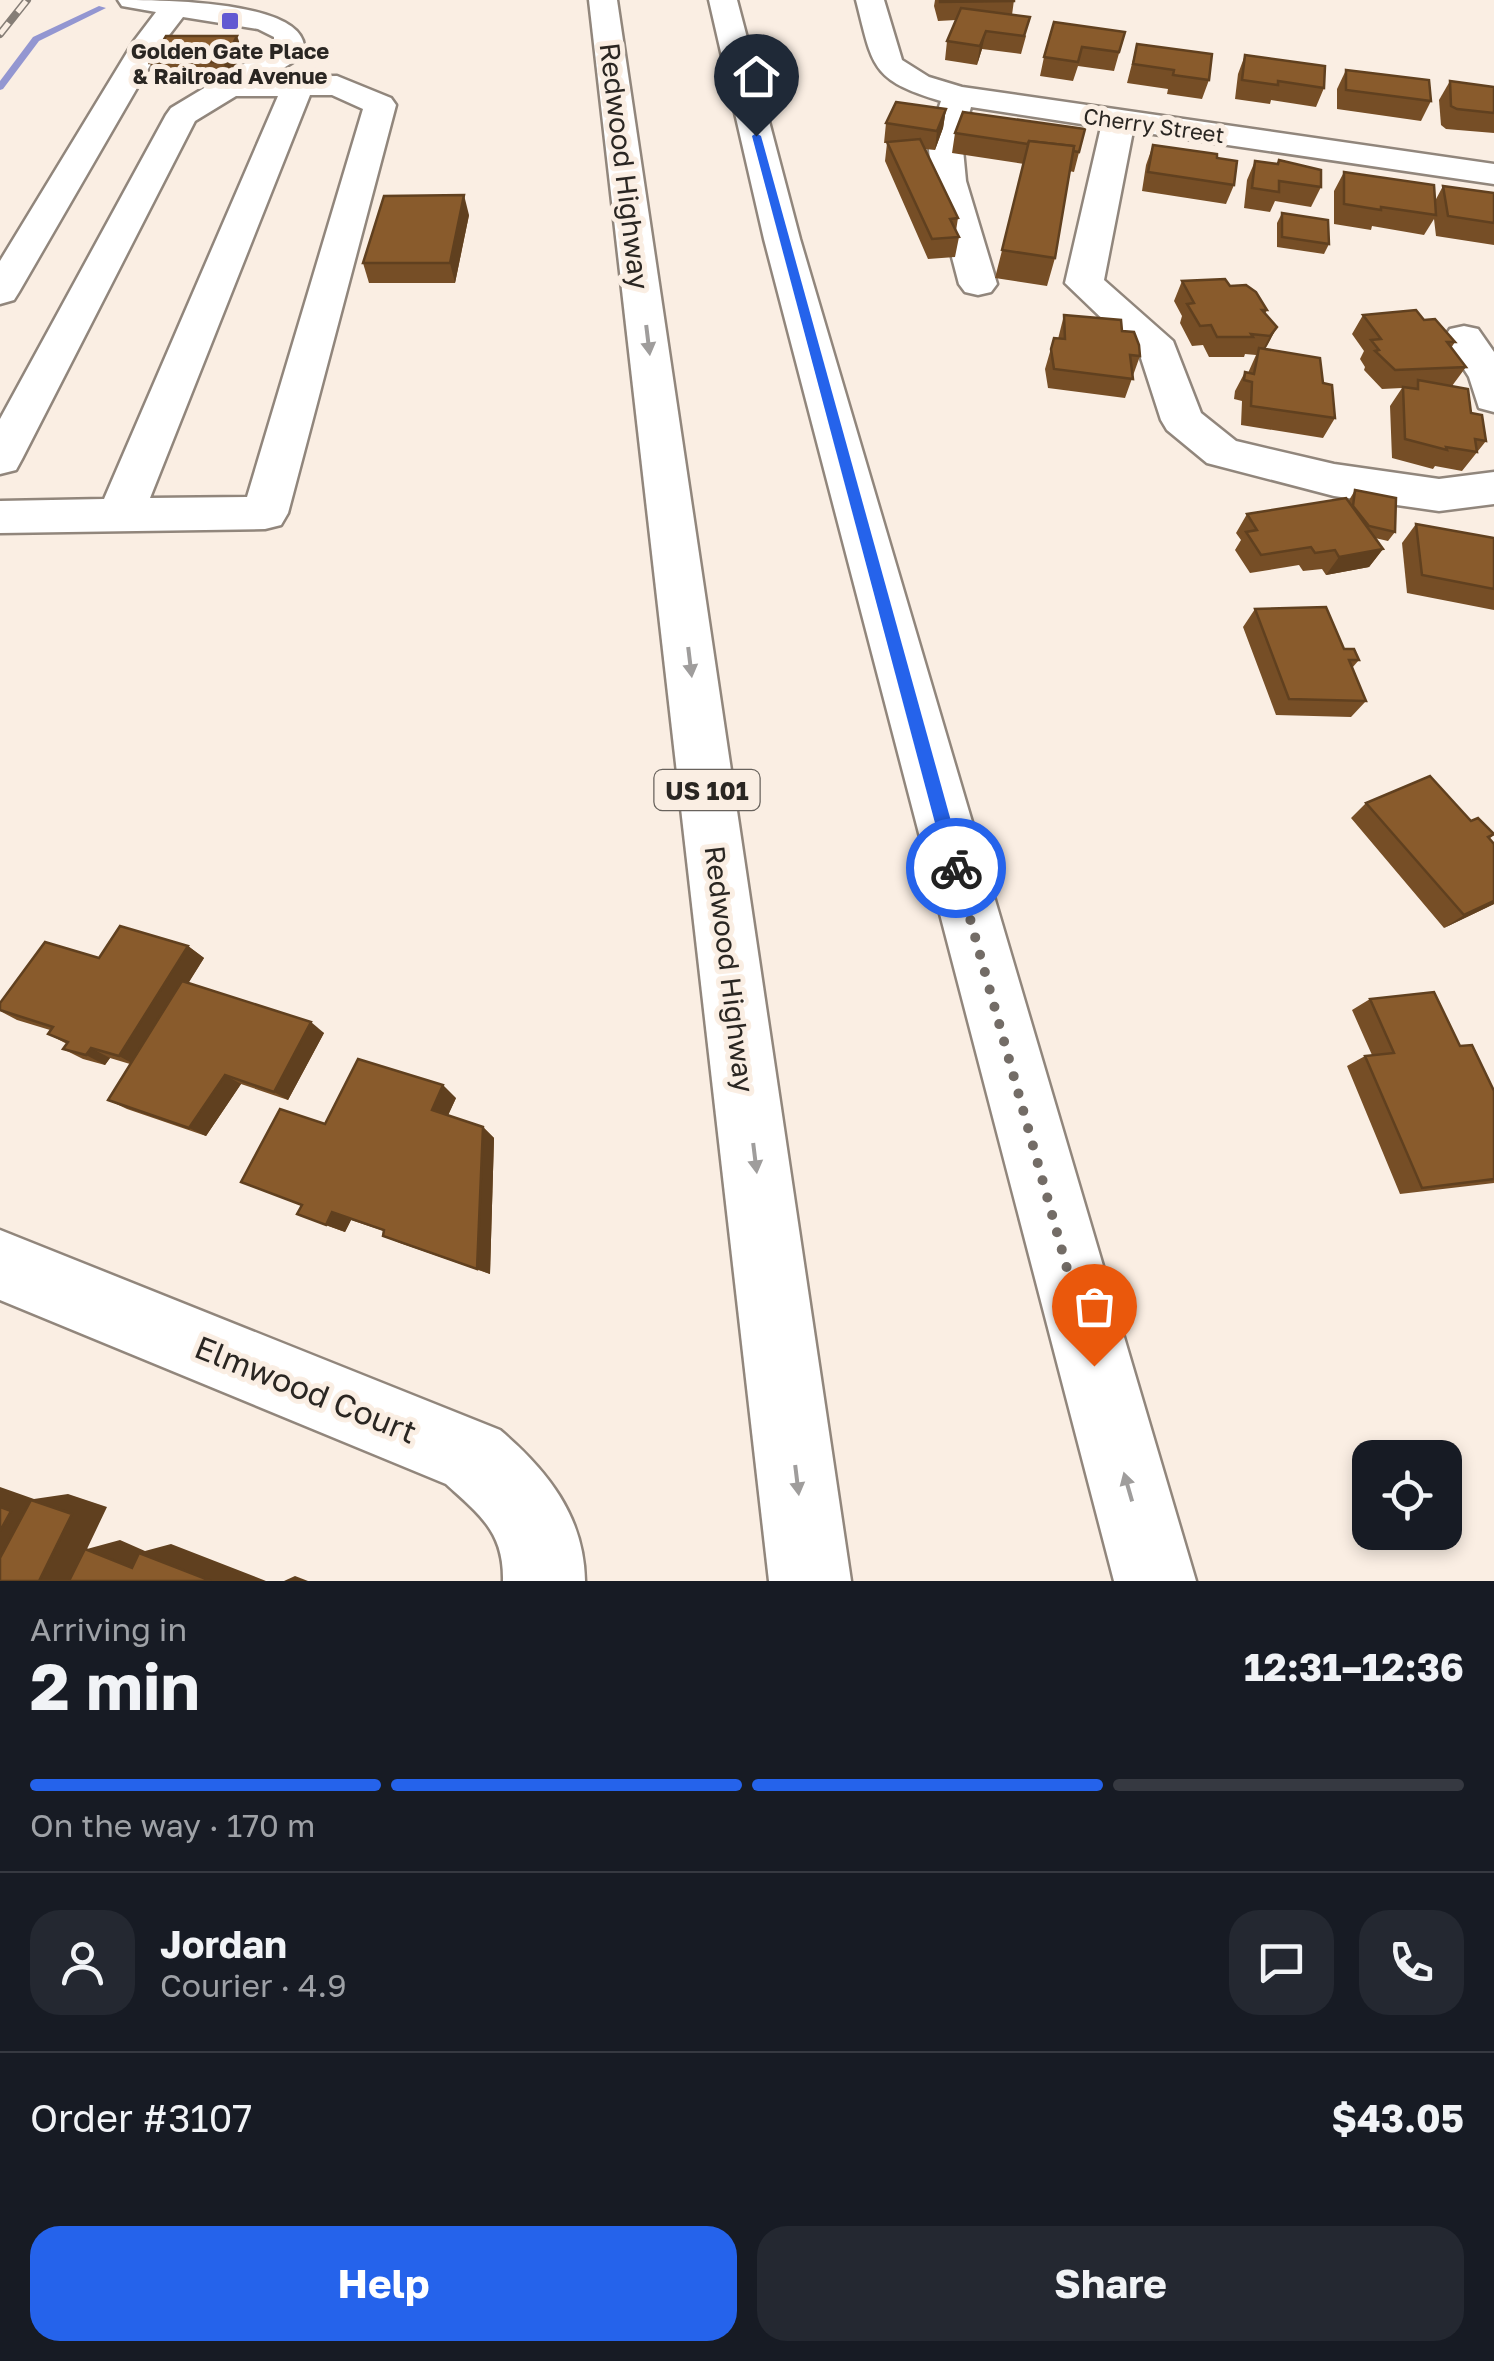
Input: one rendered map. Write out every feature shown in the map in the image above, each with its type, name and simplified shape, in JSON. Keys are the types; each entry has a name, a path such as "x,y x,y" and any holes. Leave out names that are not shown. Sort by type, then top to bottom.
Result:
{"main road":[{"path":"120,515 292,69 289,35 281,28 238,15 132,0"},
{"name":"Redwood Highway","path":"603,0 810,1581"},
{"path":"723,0 786,254 1155,1581"},
{"name":"Cherry Street","path":"870,0 888,64 918,84 958,96 1494,174"},
{"path":"0,292 149,42 176,6"},
{"path":"0,459 182,115 228,87 292,69 337,84 380,105 265,513 0,517"},
{"path":"958,96 945,139 948,181 978,284"},
{"path":"1119,120 1084,282 1159,350 1182,420 1222,452 1334,480 1439,495 1494,488"},
{"path":"1464,338 1490,377 1494,398"},
{"name":"Elmwood Court","path":"0,1265 473,1457 524,1503 546,1560 544,1581"}],"building":[{"path":"1014,0 1014,1 940,2"},
{"path":"961,8 1030,17 1024,36 986,31 980,46 947,41"},
{"path":"1054,22 1125,32 1119,52 1082,47 1078,62 1044,57"},
{"path":"166,36 237,36 223,62 150,63"},
{"path":"1137,44 1212,54 1209,80 1133,64"},
{"path":"1245,55 1325,66 1324,88 1242,80"},
{"path":"1346,70 1429,80 1431,101 1346,90"},
{"path":"1450,81 1494,87 1494,113 1451,106"},
{"path":"896,102 946,109 937,131 886,123"},
{"path":"963,112 1085,129 1079,152 1073,151 1074,146 1029,141 1028,144 955,133"},
{"path":"920,139 958,218 950,219 959,237 932,239 887,142"},
{"path":"1029,141 1074,146 1055,258 1002,250"},
{"path":"1153,145 1217,154 1217,158 1237,161 1234,185 1148,172"},
{"path":"1279,160 1321,170 1321,187 1279,181 1279,192 1252,188 1255,161 1278,164"},
{"path":"1344,172 1434,185 1436,215 1344,204"},
{"path":"1443,186 1494,193 1494,223 1448,216"},
{"path":"464,195 450,263 363,263 384,196"},
{"path":"1282,213 1328,220 1329,244 1282,237"},
{"path":"1225,279 1230,286 1246,285 1256,292 1267,310 1262,310 1277,327 1270,336 1217,337 1211,325 1200,326 1187,304 1194,303 1182,281"},
{"path":"1416,310 1424,320 1435,319 1455,342 1447,342 1466,367 1395,370 1375,351 1379,350 1371,340 1381,339 1363,315"},
{"path":"1064,315 1121,320 1122,331 1134,332 1140,356 1130,355 1133,379 1054,369 1051,349 1054,338 1065,339"},
{"path":"1259,348 1320,358 1323,383 1332,385 1335,418 1251,406 1252,382 1244,380 1245,372 1254,374"},
{"path":"1418,380 1468,389 1471,413 1482,415 1486,441 1475,439 1477,452 1446,447 1447,450 1405,439 1403,387 1418,389"},
{"path":"1355,490 1396,498 1395,532 1369,526 1353,506"},
{"path":"1346,498 1383,549 1339,557 1335,550 1315,553 1311,547 1261,555 1246,532 1257,530 1247,514"},
{"path":"1416,524 1494,538 1494,589 1422,575"},
{"path":"1326,607 1344,649 1354,649 1359,660 1349,660 1366,701 1289,699 1255,609"},
{"path":"1430,776 1471,821 1478,818 1494,834 1488,837 1494,844 1494,901 1464,915 1366,803"},
{"path":"120,926 188,946 119,1056 91,1048 86,1055 63,1049 68,1042 48,1034 53,1027 0,1010 0,1003 45,942 99,958"},
{"path":"182,981 311,1022 274,1092 225,1075 189,1128 108,1100"},
{"path":"1434,992 1460,1046 1472,1045 1494,1091 1494,1179 1422,1188 1365,1056 1394,1053 1370,999"},
{"path":"358,1059 443,1085 432,1110 483,1127 477,1269 383,1236 384,1230 332,1212 326,1225 297,1214 302,1205 241,1182 280,1109 325,1124"},
{"path":"31,1500 72,1514 39,1581 0,1581 0,1558"},
{"path":"0,1507 11,1511 0,1531"},
{"path":"85,1549 132,1568 139,1553 211,1581 69,1581"}],"waterway":[{"path":"0,87 36,39 102,8"}],"railway":[{"path":"0,34 27,0"}],"way so far":[{"path":"956,868 1094,1366"}],"place":[{"name":"Golden Gate Place & Railroad Avenue","path":"230,21"}],"route":[{"path":"756,136 956,868"}]}
